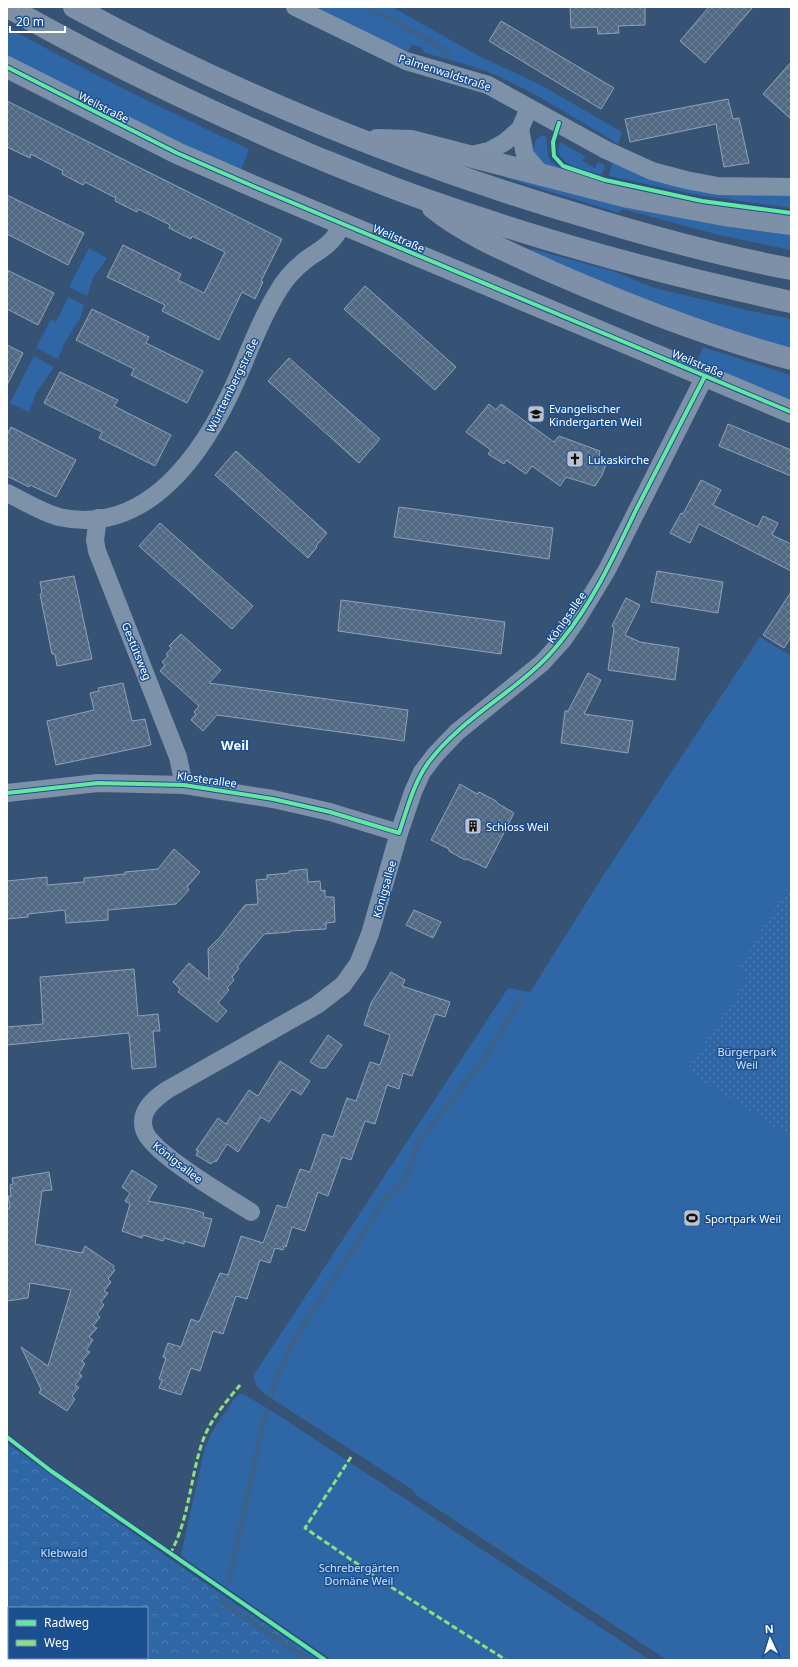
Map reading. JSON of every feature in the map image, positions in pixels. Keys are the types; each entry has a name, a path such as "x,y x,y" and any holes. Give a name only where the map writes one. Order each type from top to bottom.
{"highway":[{"path":"8,7 92,53 157,86 270,138 421,198 544,239 612,259 681,278 791,302"},
{"path":"74,7 179,60 254,95 364,140 472,181 551,207 636,232 708,251 791,269"},
{"path":"364,140 411,141 628,197 676,207 791,224"},
{"path":"421,198 461,229 580,284 720,338 791,358"}],"street":[{"name":"Palmenwaldstraße","path":"295,7 406,61 422,67 480,82 635,165 669,176 718,186 759,188 791,187"},
{"name":"Weilstraße","path":"7,67 177,153 791,412"},
{"path":"467,156 489,151 505,142 520,129 529,108"},
{"path":"520,129 525,155 541,174"},
{"name":"Württembergstraße","path":"7,493 41,510 60,517 82,519 98,518 126,512 145,503 173,480 192,457 222,410 266,313 279,289 298,266 332,240 343,224"},
{"name":"Königsallee","path":"251,1212 186,1171 152,1142 144,1129 143,1122 146,1109 151,1102 167,1090 317,1005 344,985 358,964 370,934 399,833 418,782 427,764 457,732 542,663 562,641 584,610 607,570 705,376"},
{"name":"Gestütsweg","path":"98,518 95,540 97,551 178,757 184,785"},
{"name":"Klosterallee","path":"7,793 98,783 184,785 273,798 330,812 399,833"}],"green space":[{"path":"315,7 392,7 477,55 541,85 622,132 618,144 545,100 500,77 472,66 425,53 421,47 412,45 407,52"},
{"path":"7,27 127,90 249,149 241,170 123,115 7,55"},
{"path":"542,135 546,137 548,155 551,162 568,174 540,162 534,155 534,146 536,141"},
{"path":"560,143 585,156 582,161 595,168 598,162 605,165 602,175 580,169 565,162 558,151"},
{"path":"612,163 625,168 728,195 791,196 791,208 698,195 609,176"},
{"path":"505,175 791,231 791,250 719,235 622,209 619,213 506,178"},
{"path":"89,248 107,258 93,278 87,296 69,287"},
{"path":"532,249 616,272 651,287 791,319 791,348 748,336 617,290 531,251"},
{"path":"68,297 84,305 81,317 65,342 58,359 36,348 51,319 56,322"},
{"path":"703,347 791,375 791,401 697,362"},
{"path":"34,356 54,367 36,393 29,412 10,403"},
{"path":"760,637 791,656 791,1660 667,1660 416,1495 413,1490 266,1395 257,1387 253,1376 508,988 530,992 603,876"},
{"name":"Bürgerpark Weil","path":"791,882 791,1137 687,1071 747,979 738,969"},
{"name":"Schrebergärten Domäne Weil","path":"239,1394 245,1395 275,1413 650,1660 332,1660 185,1559 181,1554 205,1447 213,1430"},
{"name":"Klebwald","path":"7,1443 187,1571 319,1660 7,1660"}],"building":[{"path":"570,7 645,7 645,25 618,26 619,33 598,34 597,27 571,28"},
{"path":"709,7 753,7 705,63 680,41"},
{"path":"501,21 614,88 601,109 489,41"},
{"path":"791,62 791,119 763,94"},
{"path":"728,99 733,119 739,118 749,163 724,167 716,124 630,142 625,119"},
{"path":"7,101 282,239 261,281 263,282 255,299 242,292 219,340 162,311 165,305 107,277 123,245 181,274 178,280 204,293 225,252 192,236 191,239 169,228 170,225 138,209 137,212 115,201 116,198 85,182 83,185 62,174 63,171 31,154 30,158 7,147"},
{"path":"7,195 84,233 68,265 7,234"},
{"path":"7,270 54,293 38,325 7,309"},
{"path":"365,286 456,367 435,390 344,309"},
{"path":"92,309 149,337 146,343 203,371 187,403 131,375 134,369 76,340"},
{"path":"7,345 23,353 7,385"},
{"path":"289,358 380,439 359,463 268,381"},
{"path":"60,372 118,400 114,406 171,435 155,466 99,438 102,432 44,403"},
{"name":"Evangelischer Kindergarten Weil","path":"489,404 496,410 501,404 554,442 559,436 600,451 599,455 607,462 602,475 595,486 566,477 560,486 532,466 526,474 506,460 504,464 488,454 491,450 466,432"},
{"path":"728,424 791,450 791,476 719,446"},
{"path":"11,427 76,460 56,497 30,485 29,487 7,476 7,435"},
{"path":"236,451 327,533 308,558 215,475"},
{"path":"701,480 721,490 713,505 758,527 763,516 778,523 772,535 791,544 791,571 699,524 690,543 670,533 681,513 683,514"},
{"path":"399,507 553,528 549,559 394,537"},
{"path":"160,523 253,606 232,629 139,546"},
{"path":"657,571 723,582 718,613 651,602"},
{"path":"74,576 92,659 57,666 55,654 52,654 40,594 42,593 40,582"},
{"path":"791,592 791,637 784,648 763,635"},
{"path":"626,598 640,605 625,635 640,642 679,648 675,680 608,670 614,628 612,626"},
{"path":"341,600 505,622 501,654 338,631"},
{"path":"181,634 221,670 209,683 408,710 404,741 217,715 203,731 191,720 196,714 194,712 199,706 160,671 165,665 162,662 168,656 166,654 172,648 169,646"},
{"path":"588,673 601,680 584,714 633,721 628,753 561,743 565,711 568,711"},
{"path":"123,683 132,721 145,719 151,745 56,765 47,721 94,710 90,693 99,691 98,688"},
{"name":"Schloss Weil","path":"460,784 477,794 479,792 496,801 514,813 486,868 467,859 465,860 449,851 449,849 431,840"},
{"path":"174,849 200,872 187,887 189,890 176,904 108,910 108,920 66,923 65,910 28,914 28,917 7,919 7,881 47,877 47,885 84,882 84,878 158,869"},
{"path":"307,869 308,882 320,881 321,891 325,890 325,897 334,897 335,922 326,923 326,929 264,934 237,967 239,968 232,977 234,980 227,988 229,990 218,1003 227,1011 217,1022 178,992 180,989 173,982 189,963 209,980 208,949 220,937 245,905 258,904 256,880 267,879 267,875 289,873 289,871"},
{"path":"414,910 441,922 433,938 406,925"},
{"path":"134,969 138,1016 158,1014 160,1031 153,1031 156,1067 132,1069 129,1033 7,1045 7,1027 43,1024 40,977"},
{"path":"391,972 405,980 402,986 450,1002 445,1017 435,1014 412,1076 403,1073 399,1089 387,1085 375,1124 365,1121 351,1160 342,1157 328,1196 318,1192 305,1231 292,1227 286,1247 284,1246 283,1250 275,1248 270,1263 260,1260 247,1299 236,1296 223,1334 213,1331 200,1371 191,1368 181,1395 159,1388 162,1380 159,1379 166,1358 163,1357 168,1343 181,1347 191,1319 199,1322 220,1273 228,1275 241,1236 263,1243 277,1205 286,1208 300,1169 310,1172 323,1134 333,1137 347,1098 356,1101 370,1062 380,1065 390,1035 364,1025 371,1003"},
{"path":"328,1035 342,1045 326,1068 320,1068 310,1062"},
{"path":"280,1061 310,1081 301,1095 292,1089 269,1122 261,1117 238,1152 227,1144 216,1162 214,1161 211,1164 196,1155 198,1151 196,1150 218,1118 226,1124 249,1090 258,1096"},
{"path":"132,1170 157,1186 148,1201 191,1209 204,1213 203,1217 212,1219 204,1247 184,1241 184,1244 164,1238 163,1241 143,1235 142,1238 122,1231 130,1204 125,1201 130,1193 122,1187"},
{"path":"49,1172 52,1190 42,1191 35,1244 82,1253 85,1246 114,1266 113,1268 115,1270 108,1279 111,1282 104,1291 108,1293 101,1302 104,1305 97,1314 100,1317 93,1326 97,1328 89,1337 93,1340 86,1350 90,1352 82,1361 85,1364 79,1373 82,1376 75,1385 79,1387 72,1396 75,1399 67,1411 39,1393 41,1389 21,1347 48,1366 71,1290 30,1283 28,1298 7,1301 7,1208 10,1208 8,1196 11,1196 10,1185 13,1184 12,1178"}],"waterway":[{"path":"365,7 395,21 426,39"},
{"path":"430,41 446,50 448,56"},
{"path":"270,1395 291,1345 385,1199 405,1181 419,1141 483,1061 521,999"},
{"path":"229,1581 266,1411"},
{"path":"223,1601 224,1604 309,1660"}],"marked path":[{"path":"170,1554 181,1527 198,1457 205,1435 218,1412 240,1385"},
{"path":"351,1457 305,1528 391,1587 506,1660"}],"cycle path":[{"path":"7,67 177,153 791,412"},
{"path":"559,123 553,142 554,156 563,166 605,180 702,201 791,213"},
{"path":"7,793 98,783 184,785 273,799 330,812 399,833 414,788 428,763 459,730 512,688 546,658 573,626 593,595 611,561 705,376"},
{"path":"7,1437 51,1471 325,1660"}],"place":[{"name":"Evangelischer Kindergarten Weil","path":"536,414"},
{"name":"Lukaskirche","path":"575,459"},
{"name":"Schloss Weil","path":"473,826"},
{"name":"Sportpark Weil","path":"692,1218"}],"district":[{"name":"Weil","path":"235,745"}]}
